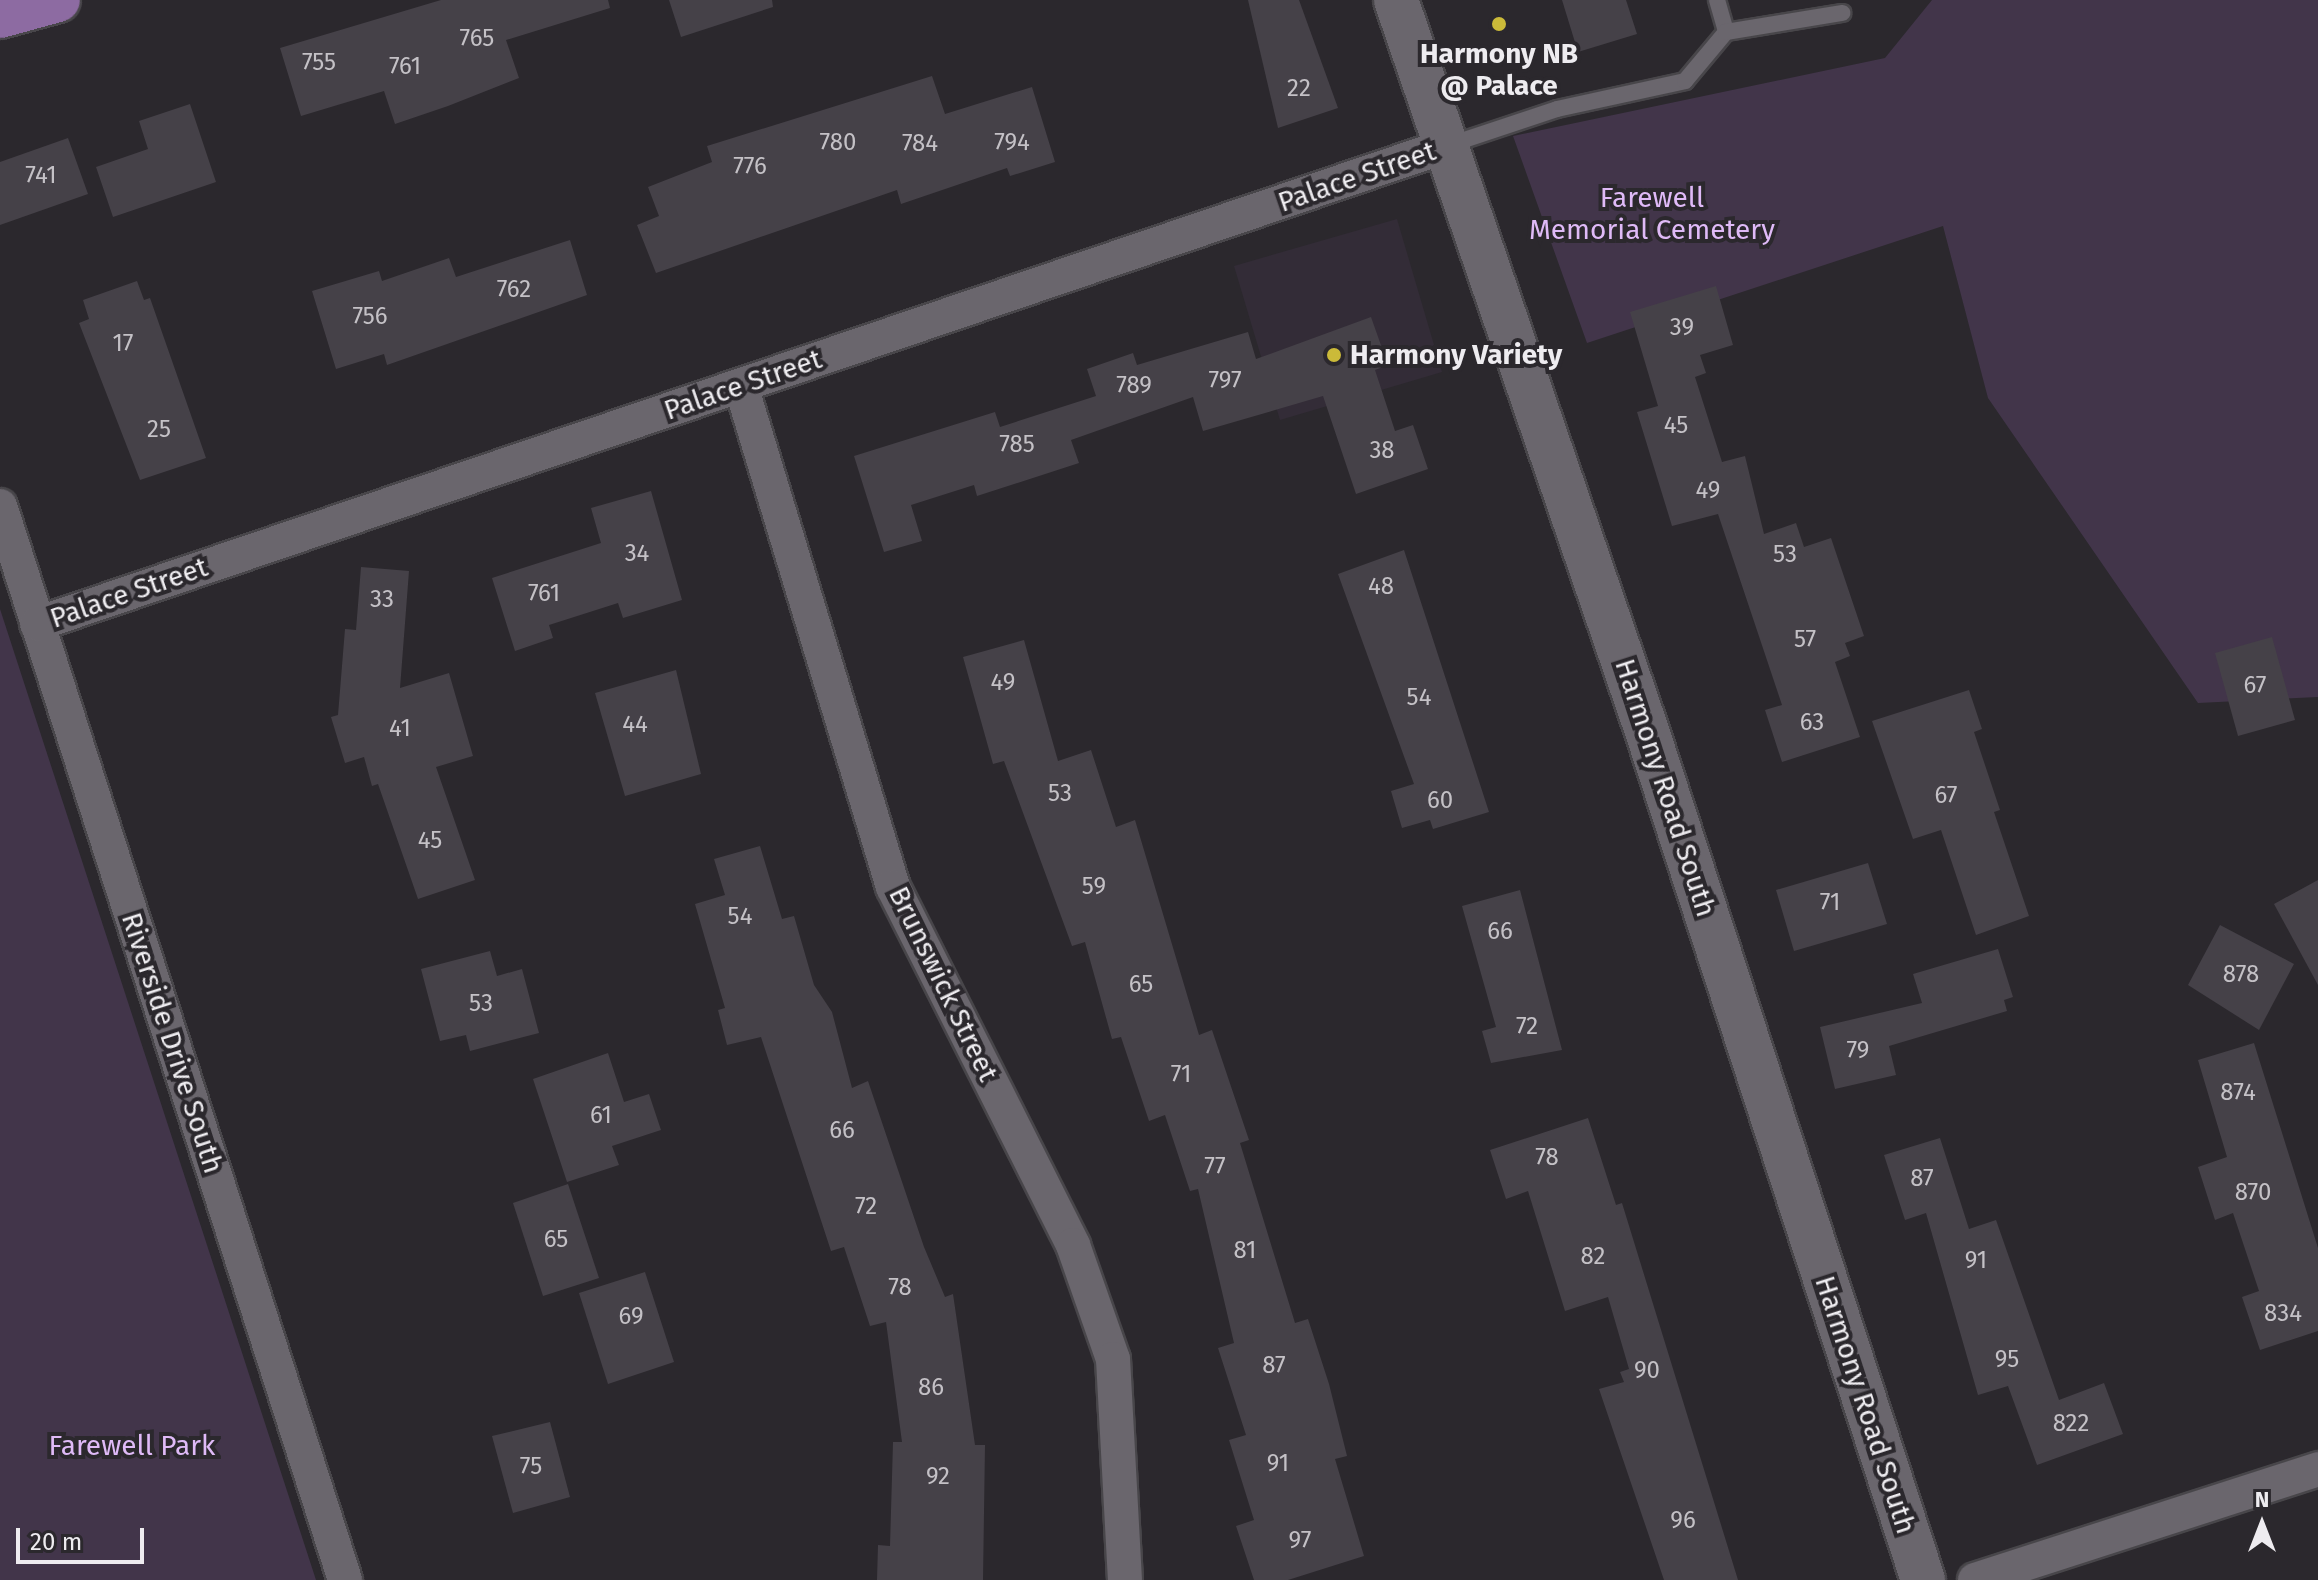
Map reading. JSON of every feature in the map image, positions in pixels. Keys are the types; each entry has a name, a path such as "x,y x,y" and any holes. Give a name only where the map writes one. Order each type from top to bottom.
{"main road":[{"path":"0,16 58,0"},
{"name":"Harmony Road South","path":"1396,0 1449,145 1923,1580"}],"street":[{"name":"Palace Street","path":"37,624 1449,145"},
{"name":"Brunswick Street","path":"741,386 893,887 1073,1245 1113,1359 1125,1580"},
{"name":"Riverside Drive South","path":"0,506 345,1580"},
{"path":"1975,1580 2318,1469"}],"lane":[{"path":"1717,0 1726,32"},
{"path":"1449,145 1557,109 1685,81 1726,32 1842,13"}],"shaded area":[{"path":"1397,219 1442,372 1280,420 1234,266"}],"green space":[{"name":"Farewell Memorial Cemetery","path":"1932,0 2318,0 2318,697 2198,703 1988,398 1943,226 1587,343 1513,136 1885,58"},
{"name":"Farewell Park","path":"0,609 316,1580 0,1580"}],"building":[{"path":"441,0 608,0 610,8 506,40 519,78 448,106 395,124 384,91 301,116 280,48"},
{"path":"669,0 772,0 773,7 681,37"},
{"path":"1248,0 1299,0 1338,108 1278,128"},
{"path":"1562,0 1626,0 1637,34 1578,52"},
{"path":"932,76 945,114 1032,87 1055,162 1010,176 1007,168 901,204 897,190 656,273 637,225 659,216 648,187 712,162 707,146"},
{"path":"190,104 216,182 113,217 96,167 148,149 139,121"},
{"path":"68,138 88,194 0,225 0,162"},
{"path":"570,240 587,295 387,365 384,354 336,369 312,291 379,271 382,281 449,258 456,277"},
{"path":"137,281 144,300 150,298 206,458 140,480 79,323 89,319 83,300"},
{"path":"1716,286 1733,345 1700,355 1706,373 1695,377 1722,462 1745,456 1764,534 1796,523 1804,547 1831,538 1864,636 1845,643 1850,656 1835,662 1860,737 1782,762 1765,710 1782,705 1718,514 1672,526 1637,412 1658,406 1630,312"},
{"path":"1371,317 1388,365 1375,370 1395,431 1413,425 1428,469 1356,494 1323,396 1203,431 1193,397 1071,440 1079,463 977,496 974,485 911,505 922,541 884,552 854,456 995,412 1000,427 1096,396 1087,369 1133,353 1137,365 1248,332 1256,359"},
{"path":"651,491 682,600 623,618 618,603 549,625 553,638 515,651 492,578 601,543 591,508"},
{"path":"1404,550 1489,812 1433,829 1430,820 1402,828 1391,791 1414,784 1338,574"},
{"path":"361,567 409,571 400,688 449,673 473,756 436,767 475,880 418,899 378,784 372,786 364,757 345,763 331,717 338,715 345,629 356,630"},
{"path":"2272,637 2295,720 2238,736 2215,653"},
{"path":"1024,640 1058,761 1091,750 1116,827 1135,820 1199,1035 1212,1030 1249,1140 1240,1143 1295,1323 1308,1319 1329,1384 1347,1456 1335,1459 1364,1556 1288,1580 1254,1580 1236,1526 1254,1520 1229,1440 1246,1435 1218,1348 1234,1343 1198,1189 1190,1191 1165,1115 1149,1121 1121,1037 1112,1039 1085,942 1072,946 1004,761 993,764 963,657"},
{"path":"676,670 701,774 625,796 595,693"},
{"path":"1969,690 1982,729 1974,732 2000,810 1994,812 2029,916 1976,935 1941,830 1913,839 1872,721"},
{"path":"760,846 782,919 794,916 814,985 832,1012 852,1088 868,1081 924,1247 945,1297 953,1294 975,1445 985,1445 983,1580 877,1580 878,1545 890,1546 893,1442 902,1442 886,1322 870,1326 844,1247 831,1251 761,1037 727,1045 718,1010 725,1008 695,904 725,895 714,859"},
{"path":"1868,863 1887,924 1794,951 1776,890"},
{"path":"2318,880 2318,985 2274,904"},
{"path":"1520,890 1562,1050 1491,1063 1482,1031 1496,1027 1462,906"},
{"path":"2220,925 2294,964 2259,1030 2188,985"},
{"path":"1998,949 2013,997 2004,1000 2007,1011 1889,1046 1896,1075 1835,1089 1820,1027 1922,1003 1913,974"},
{"path":"490,951 497,976 522,969 539,1033 470,1051 466,1035 440,1041 421,969"},
{"path":"2254,1043 2318,1248 2318,1331 2260,1350 2242,1297 2259,1291 2233,1213 2215,1220 2198,1167 2227,1157 2198,1060"},
{"path":"608,1053 624,1102 649,1094 661,1130 612,1146 619,1165 567,1182 533,1079"},
{"path":"1588,1118 1616,1205 1622,1203 1738,1580 1664,1580 1599,1389 1624,1382 1620,1372 1629,1369 1608,1297 1565,1311 1528,1191 1506,1199 1490,1150"},
{"path":"1940,1138 1969,1229 1996,1220 2059,1400 2104,1383 2123,1434 2037,1465 2008,1386 1978,1395 1926,1213 1905,1220 1884,1155"},
{"path":"568,1184 599,1278 543,1296 513,1203"},
{"path":"645,1272 674,1362 608,1384 579,1293"},
{"path":"550,1422 570,1497 513,1513 492,1436"}],"place":[{"name":"Harmony NB @ Palace","path":"1499,24"},
{"name":"Harmony Variety","path":"1334,355"}]}
